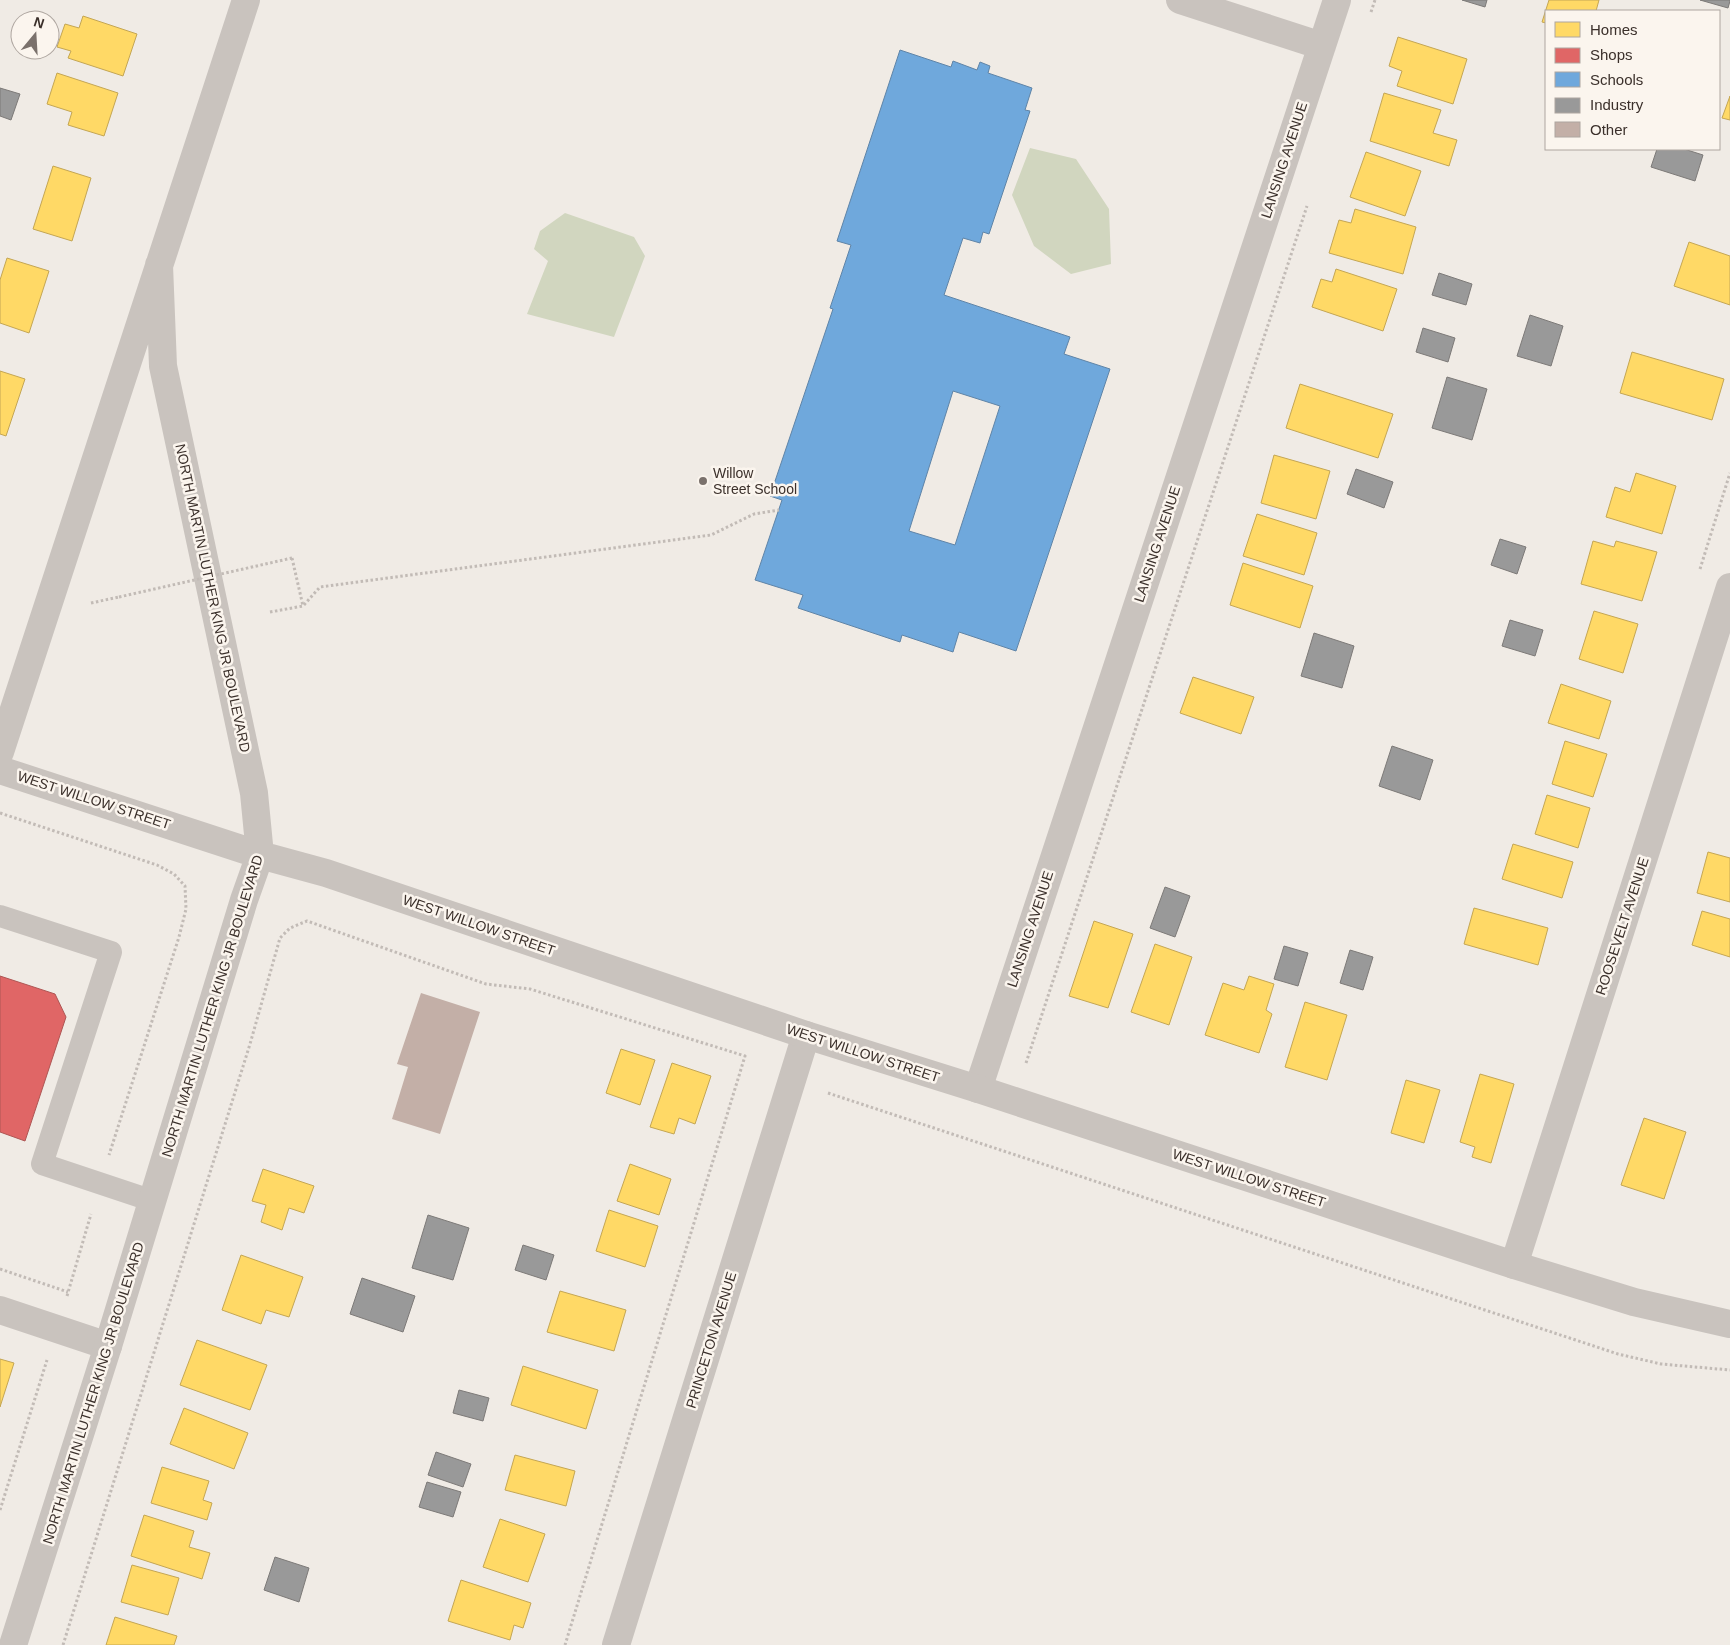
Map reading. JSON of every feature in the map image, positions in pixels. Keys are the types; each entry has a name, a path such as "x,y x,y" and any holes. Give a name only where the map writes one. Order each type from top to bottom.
{"street":[{"name":"NORTH MARTIN LUTHER KING JR BOULEVARD","path":"0,752 246,0"},
{"path":"1180,0 1322,46"},
{"name":"LANSING AVENUE","path":"978,1089 1337,0"},
{"name":"NORTH MARTIN LUTHER KING JR BOULEVARD","path":"13,1645 153,1201 244,900 260,855 254,793 163,366 159,264"},
{"name":"ROOSEVELT AVENUE","path":"1514,1265 1730,587"},
{"name":"WEST WILLOW STREET","path":"0,770 260,855 326,873 806,1035 978,1089 1514,1265 1634,1302 1730,1324"},
{"name":"PRINCETON AVENUE","path":"616,1645 806,1035"},
{"path":"0,1310 108,1346"}],"lane":[{"path":"0,916 111,952 42,1164 153,1201"}],"path":[{"path":"1369,19 1375,0"},
{"path":"1026,1063 1310,199"},
{"path":"270,612 304,606 320,587 711,535 754,514 779,510"},
{"path":"91,603 292,558 304,606"},
{"path":"0,812 157,865 174,874 185,886 186,908 179,936 100,1184 0,1510"},
{"path":"63,1645 250,1044 280,938 290,928 307,921 486,984 530,989 745,1056 565,1645"},
{"path":"828,1093 1618,1354 1661,1364 1730,1370"},
{"path":"0,1269 68,1292"}],"green space":[{"path":"1030,148 1076,159 1109,209 1111,264 1071,274 1034,246 1012,195"},
{"path":"565,213 634,237 645,256 614,337 527,314 548,261 534,249 540,231"}],"building: Homes":[{"path":"1549,0 1599,0 1596,10 1546,10"},
{"path":"83,16 137,34 123,76 68,58 71,51 60,48 60,38 65,24 79,28"},
{"path":"1398,37 1467,59 1453,104 1397,86 1402,71 1389,66"},
{"path":"57,73 118,93 104,136 68,125 72,112 47,104"},
{"path":"1384,93 1441,110 1433,133 1457,140 1449,166 1370,141"},
{"path":"1730,96 1730,120 1722,118"},
{"path":"1366,152 1421,171 1405,216 1350,197"},
{"path":"53,166 91,178 72,241 33,229"},
{"path":"1355,209 1416,227 1403,274 1329,253 1339,220 1351,223"},
{"path":"1689,242 1730,256 1730,305 1674,286"},
{"path":"7,258 49,271 29,333 0,323 0,280"},
{"path":"1336,269 1397,289 1383,331 1312,307 1321,279 1332,282"},
{"path":"1632,352 1724,379 1712,420 1620,393"},
{"path":"0,371 25,379 6,436 0,434"},
{"path":"1300,384 1393,414 1378,458 1286,428"},
{"path":"1274,455 1330,471 1316,519 1261,503"},
{"path":"1636,473 1676,486 1662,534 1606,517 1615,487 1630,492"},
{"path":"1257,514 1317,533 1304,575 1243,556"},
{"path":"1593,541 1614,547 1616,541 1657,552 1642,601 1581,584"},
{"path":"1243,563 1313,586 1300,628 1230,605"},
{"path":"1594,611 1638,624 1623,673 1579,659"},
{"path":"1193,677 1254,697 1241,734 1180,713"},
{"path":"1561,684 1611,701 1599,739 1548,723"},
{"path":"1565,741 1607,754 1593,797 1552,784"},
{"path":"1547,795 1590,808 1578,848 1535,834"},
{"path":"1513,844 1573,862 1562,898 1502,879"},
{"path":"1708,852 1730,858 1730,902 1697,893"},
{"path":"1474,908 1548,928 1538,965 1464,944"},
{"path":"1702,911 1730,919 1730,957 1692,945"},
{"path":"1094,921 1133,934 1108,1008 1069,996"},
{"path":"1155,944 1192,957 1169,1025 1131,1012"},
{"path":"1249,976 1274,984 1266,1010 1272,1014 1259,1053 1205,1035 1223,983 1244,990"},
{"path":"1305,1002 1347,1015 1327,1080 1285,1067"},
{"path":"621,1049 655,1060 640,1105 606,1093"},
{"path":"672,1063 711,1076 695,1124 679,1118 674,1134 650,1127"},
{"path":"1480,1074 1514,1084 1491,1163 1472,1157 1475,1147 1460,1142"},
{"path":"1406,1080 1440,1090 1424,1143 1391,1133"},
{"path":"1644,1118 1686,1132 1664,1199 1621,1185"},
{"path":"630,1164 671,1179 659,1215 617,1201"},
{"path":"263,1169 314,1186 304,1213 289,1208 282,1230 261,1222 266,1205 252,1201"},
{"path":"609,1210 658,1226 645,1267 596,1251"},
{"path":"241,1255 303,1277 289,1317 266,1310 261,1324 222,1310"},
{"path":"560,1291 626,1310 614,1351 547,1332"},
{"path":"197,1340 267,1365 250,1410 180,1385"},
{"path":"0,1359 14,1363 0,1407"},
{"path":"523,1366 598,1390 586,1429 511,1405"},
{"path":"184,1408 248,1433 234,1469 170,1444"},
{"path":"515,1455 575,1471 566,1506 505,1490"},
{"path":"162,1467 209,1481 203,1500 212,1503 207,1520 151,1503"},
{"path":"144,1515 194,1531 189,1547 210,1553 202,1579 131,1556"},
{"path":"500,1519 545,1534 528,1582 483,1567"},
{"path":"132,1565 179,1578 168,1615 121,1602"},
{"path":"461,1580 531,1603 523,1628 514,1625 510,1640 448,1621"},
{"path":"115,1617 177,1636 174,1645 106,1645"}],"building: Shops":[{"path":"0,976 55,994 66,1017 25,1141 0,1132"}],"building: Schools":[{"path":"900,50 951,67 953,61 977,70 980,62 990,66 988,73 1032,88 1025,110 1030,111 989,234 983,232 980,243 963,238 944,295 1070,337 1064,354 1110,369 1016,651 959,632 953,652 902,635 900,642 798,608 803,595 755,580 782,500 770,496 833,309 830,308 851,245 837,241","holes":["953,391 1000,406 955,545 909,531"]}],"building: Industry":[{"path":"1462,0 1487,0 1485,7"},
{"path":"1700,0 1730,0 1730,1 1728,8"},
{"path":"0,88 20,94 11,120 0,116"},
{"path":"1657,150 1687,150 1703,155 1695,181 1651,167"},
{"path":"1439,273 1472,284 1466,305 1432,295"},
{"path":"1530,315 1563,326 1551,366 1517,356"},
{"path":"1423,328 1455,338 1448,362 1416,352"},
{"path":"1447,377 1487,389 1472,440 1432,428"},
{"path":"1356,469 1393,482 1384,508 1347,494"},
{"path":"1500,539 1526,547 1517,574 1491,565"},
{"path":"1510,620 1543,630 1535,656 1502,646"},
{"path":"1314,633 1354,646 1342,688 1301,676"},
{"path":"1392,746 1433,760 1420,800 1379,786"},
{"path":"1165,887 1190,896 1175,937 1150,928"},
{"path":"1284,946 1308,953 1298,986 1274,979"},
{"path":"1350,950 1373,957 1363,990 1340,983"},
{"path":"428,1215 469,1228 453,1280 412,1268"},
{"path":"523,1245 554,1255 546,1280 515,1270"},
{"path":"362,1278 415,1296 403,1332 350,1314"},
{"path":"459,1390 489,1398 483,1421 453,1413"},
{"path":"436,1452 471,1464 463,1487 428,1475"},
{"path":"427,1482 461,1492 453,1517 419,1507"},
{"path":"275,1557 309,1568 299,1602 264,1590"}],"building: Other":[{"path":"421,993 480,1012 440,1134 392,1119 408,1067 397,1064"}],"place":[{"name":"Willow Street School","path":"703,481"}]}
